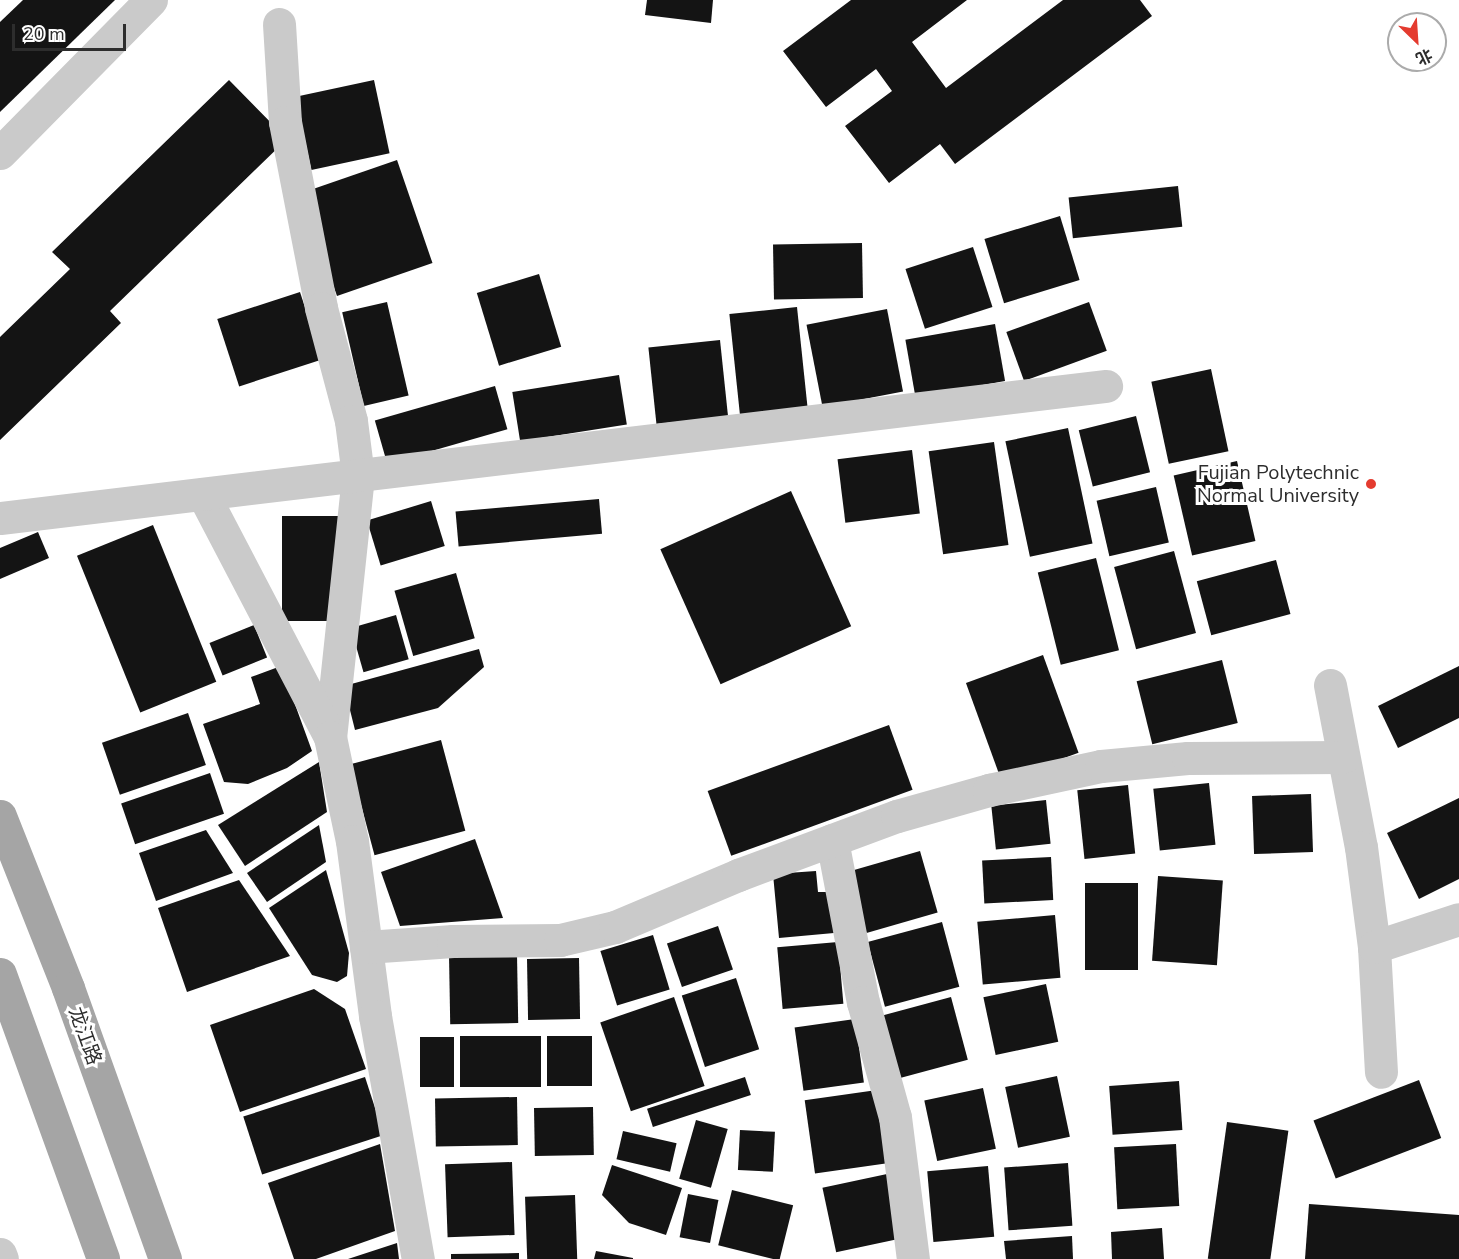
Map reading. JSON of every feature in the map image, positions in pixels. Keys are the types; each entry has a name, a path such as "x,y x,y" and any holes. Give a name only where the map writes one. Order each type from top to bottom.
{"main road":[{"name":"龙江路","path":"0,816 68,988 165,1259"},
{"path":"0,974 103,1259"}],"street":[{"path":"0,153 151,0"},
{"path":"279,24 285,123 321,308 351,421 358,476 330,737"},
{"path":"0,518 1106,386"},
{"path":"203,494 330,737 352,841 366,947 418,1259"},
{"path":"1330,686 1361,847 1374,947 1381,1072"},
{"path":"366,947 453,941 560,940 615,927 897,816 989,790 1101,766 1188,758 1343,757"},
{"path":"832,840 863,1002 895,1118 913,1259"},
{"path":"1374,947 1459,919"},
{"path":"0,1254 2,1259"}],"building":[{"path":"23,0 115,0 0,112 0,22"},
{"path":"647,0 713,0 711,23 645,15"},
{"path":"851,0 967,0 912,42 946,88 1063,0 1140,0 1152,16 955,164 940,144 889,183 845,126 892,91 876,69 826,107 783,51"},
{"path":"229,80 287,139 110,311 121,323 0,440 0,337 70,269 52,252"},
{"path":"374,80 390,153 311,170 296,97"},
{"path":"397,160 432,263 337,296 302,193"},
{"path":"1178,186 1182,227 1073,238 1069,197"},
{"path":"1060,216 1080,280 1004,303 984,239"},
{"path":"862,243 863,298 774,300 773,245"},
{"path":"973,247 992,307 925,329 905,269"},
{"path":"539,274 561,347 499,366 477,293"},
{"path":"300,292 322,360 239,386 217,319"},
{"path":"387,302 409,396 364,406 342,312"},
{"path":"1089,302 1107,351 1024,381 1006,332"},
{"path":"797,307 808,407 740,415 729,314"},
{"path":"887,309 903,391 823,407 807,325"},
{"path":"995,324 1005,381 915,397 905,340"},
{"path":"720,340 728,417 656,424 648,348"},
{"path":"1211,369 1228,451 1169,464 1151,382"},
{"path":"619,375 627,424 520,441 512,392"},
{"path":"495,386 507,429 387,464 375,420"},
{"path":"1136,416 1150,472 1093,487 1079,430"},
{"path":"1068,428 1093,543 1030,557 1005,441"},
{"path":"994,442 1008,545 943,554 929,451"},
{"path":"912,450 920,514 845,523 838,459"},
{"path":"1237,461 1255,541 1192,556 1174,476"},
{"path":"1156,487 1169,543 1109,556 1097,501"},
{"path":"791,491 851,626 721,684 660,549"},
{"path":"599,499 602,534 459,546 456,512"},
{"path":"431,501 445,546 381,566 367,521"},
{"path":"282,516 339,516 339,621 282,621"},
{"path":"153,525 216,682 140,712 77,556"},
{"path":"38,532 49,558 0,579 0,548"},
{"path":"1174,551 1196,633 1136,649 1114,567"},
{"path":"1096,558 1119,650 1061,665 1038,573"},
{"path":"1276,560 1290,614 1211,635 1197,581"},
{"path":"456,573 475,638 413,656 394,591"},
{"path":"396,615 409,659 364,672 351,628"},
{"path":"254,625 267,657 223,675 209,643"},
{"path":"479,649 484,667 438,708 355,730 344,686"},
{"path":"1043,655 1079,753 1002,781 966,683"},
{"path":"1222,660 1238,723 1152,744 1137,681"},
{"path":"281,666 312,751 287,768 248,784 224,782 203,724 260,704 251,677"},
{"path":"1459,666 1459,718 1398,748 1378,706"},
{"path":"188,713 206,765 120,795 102,743"},
{"path":"889,725 913,790 731,856 708,791"},
{"path":"441,740 465,831 375,855 350,764"},
{"path":"319,762 327,812 245,866 218,825"},
{"path":"210,773 224,814 135,844 121,804"},
{"path":"1209,783 1215,845 1160,851 1153,789"},
{"path":"1128,785 1135,854 1084,859 1077,790"},
{"path":"1311,794 1313,852 1254,854 1252,796"},
{"path":"1459,798 1459,879 1419,899 1387,833"},
{"path":"1046,800 1051,844 996,850 991,806"},
{"path":"319,825 326,862 267,902 247,873"},
{"path":"206,830 233,873 156,901 139,853"},
{"path":"475,839 503,918 400,926 381,872"},
{"path":"920,851 938,913 867,933 849,871"},
{"path":"1051,857 1053,900 984,904 982,861"},
{"path":"326,870 349,953 347,976 337,982 312,975 269,908"},
{"path":"816,871 818,892 830,892 834,933 779,938 773,874"},
{"path":"1158,876 1223,881 1217,965 1152,961"},
{"path":"239,880 290,956 187,992 158,908"},
{"path":"1085,883 1138,883 1138,970 1085,970"},
{"path":"1055,915 1060,978 983,985 977,922"},
{"path":"942,922 959,987 885,1007 868,942"},
{"path":"718,926 733,969 682,987 667,944"},
{"path":"653,935 670,990 617,1006 600,951"},
{"path":"838,942 843,1004 783,1009 777,947"},
{"path":"517,954 518,1023 450,1024 449,955"},
{"path":"579,958 580,1019 528,1020 527,959"},
{"path":"736,978 759,1049 705,1067 682,996"},
{"path":"1046,984 1058,1042 996,1055 983,997"},
{"path":"314,989 345,1009 366,1069 240,1112 210,1025"},
{"path":"674,997 705,1086 631,1111 600,1022"},
{"path":"951,997 968,1060 898,1078 881,1016"},
{"path":"855,1019 864,1082 804,1091 795,1027"},
{"path":"460,1036 541,1036 541,1087 460,1087"},
{"path":"547,1036 592,1036 592,1086 547,1086"},
{"path":"420,1037 454,1037 454,1087 420,1087"},
{"path":"1057,1076 1070,1137 1018,1148 1005,1087"},
{"path":"365,1077 384,1135 262,1175 243,1117"},
{"path":"745,1077 751,1095 653,1127 647,1109"},
{"path":"1419,1080 1441,1138 1336,1178 1314,1120"},
{"path":"1179,1081 1182,1130 1113,1135 1109,1086"},
{"path":"983,1088 996,1149 937,1161 924,1100"},
{"path":"877,1090 887,1163 815,1173 805,1100"},
{"path":"517,1097 518,1145 436,1146 435,1098"},
{"path":"593,1107 594,1155 535,1156 534,1108"},
{"path":"696,1120 728,1129 711,1188 679,1179"},
{"path":"1227,1122 1288,1131 1270,1259 1208,1259"},
{"path":"740,1130 775,1132 773,1172 738,1170"},
{"path":"623,1131 677,1143 670,1172 616,1159"},
{"path":"380,1144 395,1231 316,1259 294,1259 268,1183"},
{"path":"1176,1144 1179,1206 1117,1209 1114,1147"},
{"path":"512,1162 515,1235 448,1237 445,1164"},
{"path":"1068,1163 1072,1226 1009,1230 1004,1167"},
{"path":"612,1165 682,1188 666,1235 629,1223 602,1195"},
{"path":"988,1166 994,1237 933,1242 927,1171"},
{"path":"887,1174 901,1239 836,1252 822,1188"},
{"path":"732,1190 793,1205 780,1259 718,1245"},
{"path":"688,1194 718,1200 710,1243 680,1237"},
{"path":"575,1195 577,1259 527,1259 525,1197"},
{"path":"1309,1204 1459,1215 1459,1259 1305,1259"},
{"path":"1162,1228 1164,1259 1112,1259 1111,1232"},
{"path":"1072,1236 1073,1259 1006,1259 1004,1241"},
{"path":"397,1243 399,1259 348,1259"},
{"path":"596,1251 633,1258 633,1259 594,1259"},
{"path":"519,1253 519,1259 451,1259 451,1254"}],"place":[{"name":"Fujian Polytechnic Normal University","path":"1371,484"}]}
